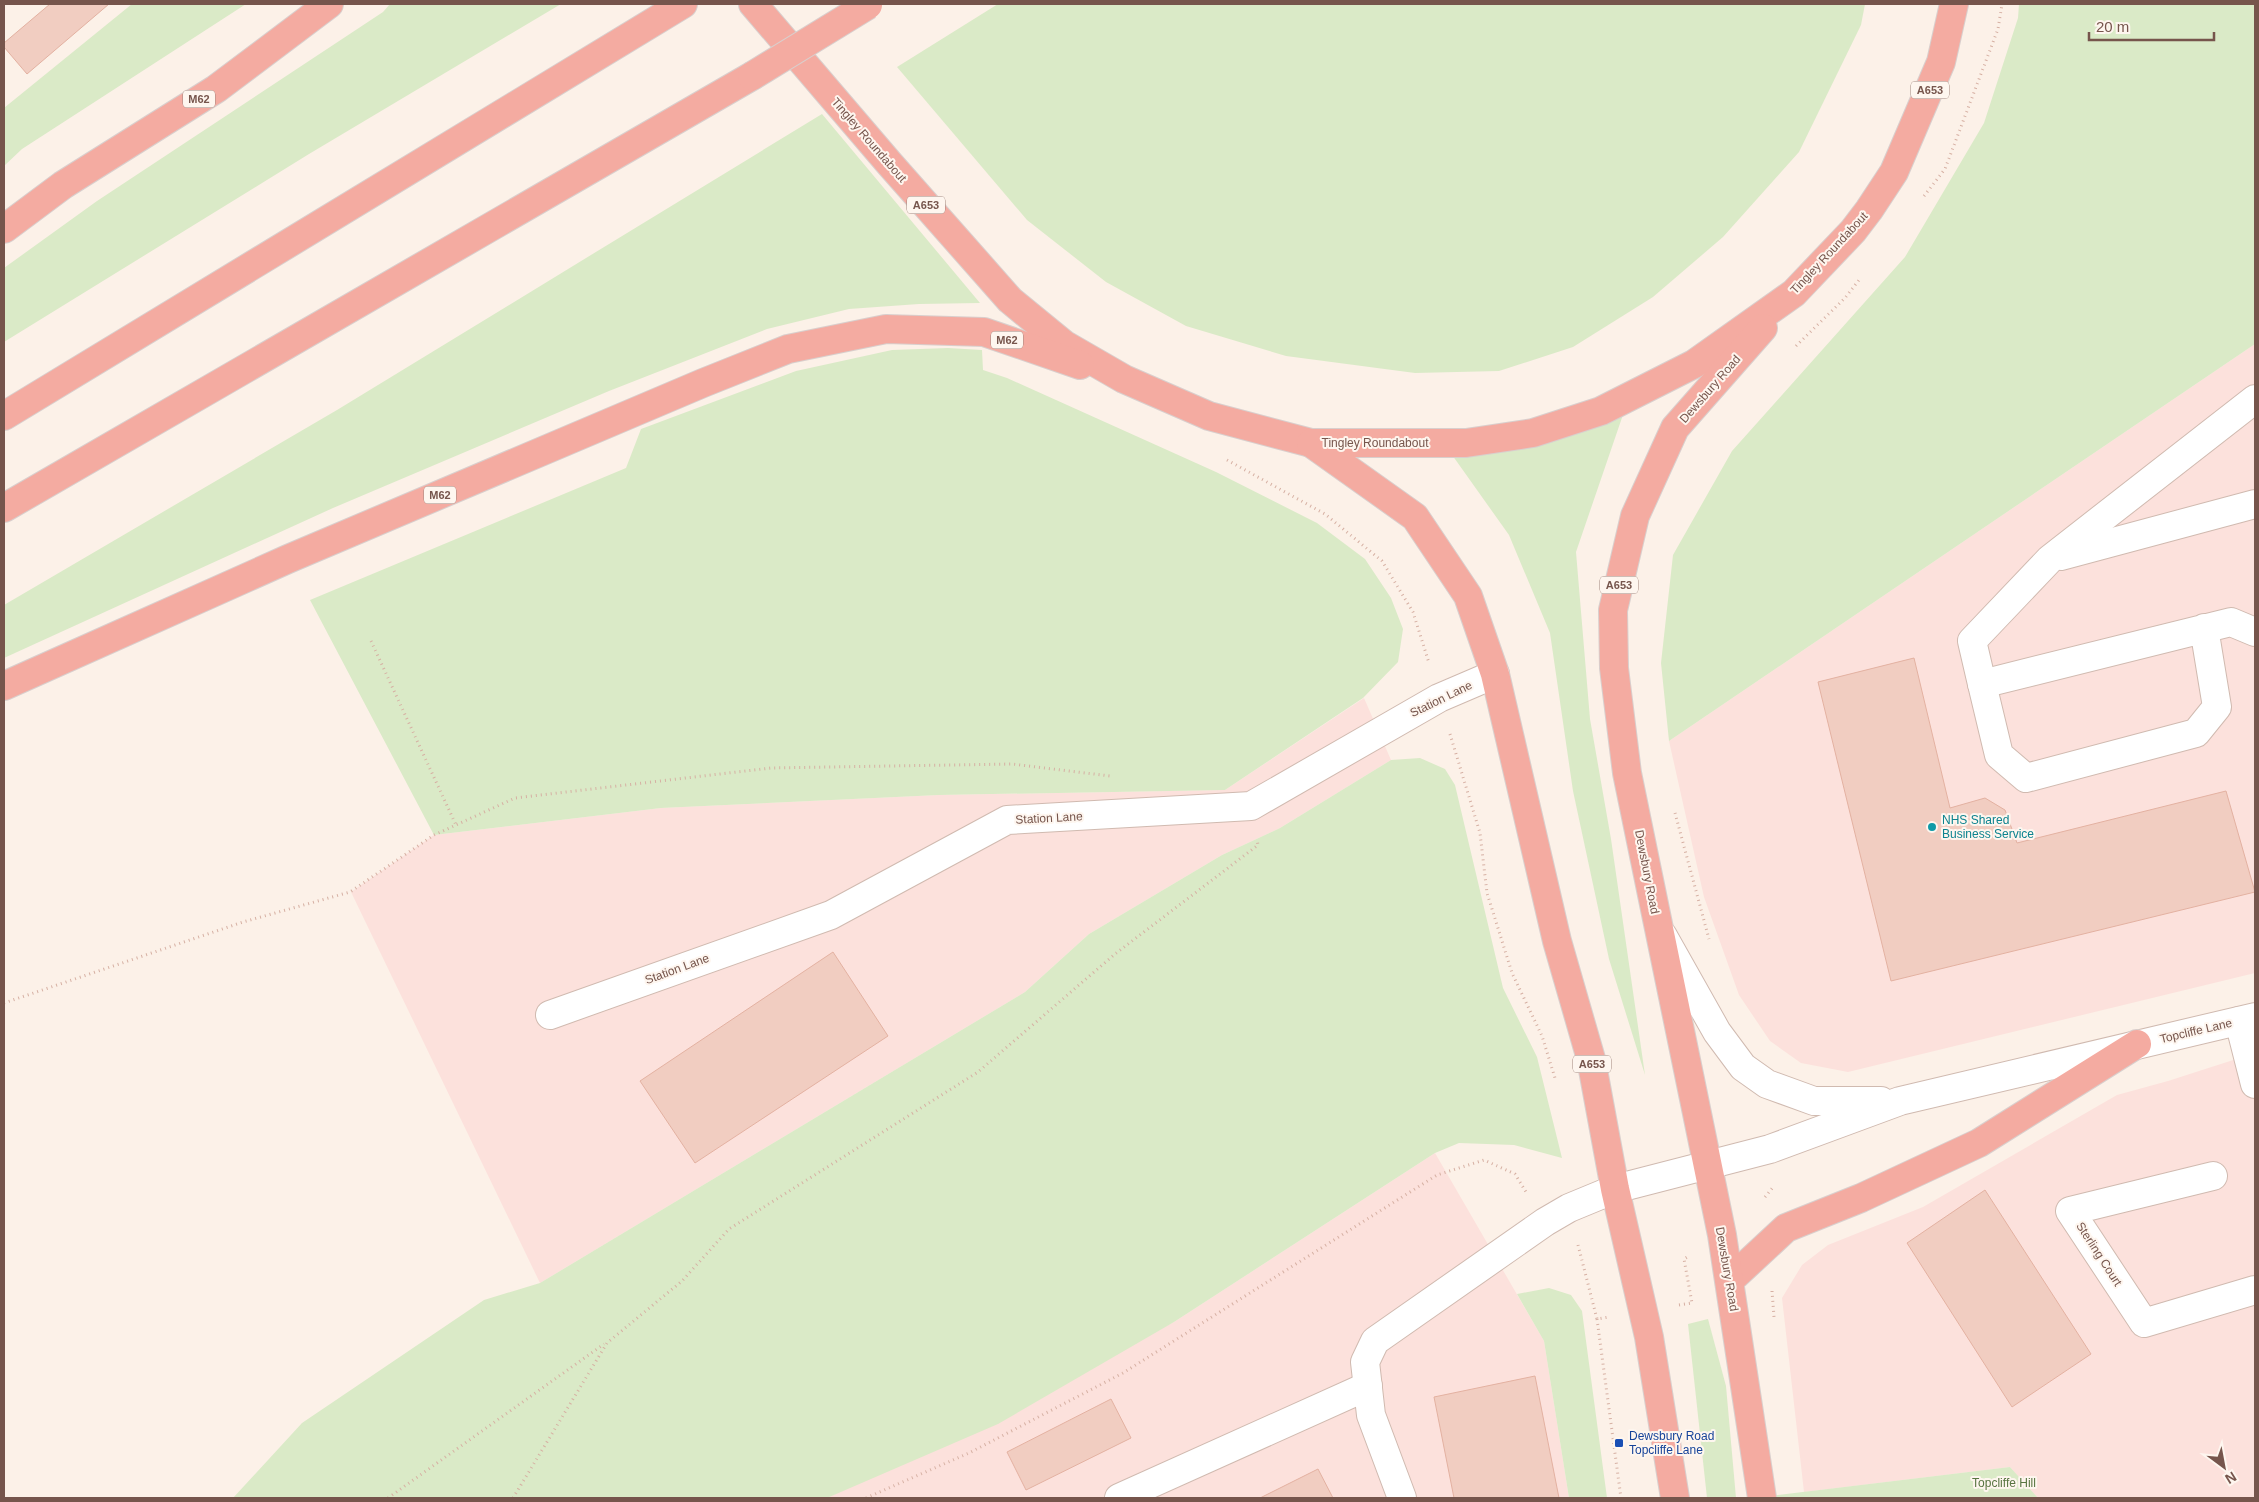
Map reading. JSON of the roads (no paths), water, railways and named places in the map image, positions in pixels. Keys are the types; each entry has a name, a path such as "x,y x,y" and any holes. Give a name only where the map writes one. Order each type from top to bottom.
{"highway":[{"name":"M62","path":"4,229 63,185 216,89 329,4"},
{"path":"4,416 683,4"},
{"name":"Tingley Roundabout","path":"754,4 889,164 1010,300 1065,345 1124,379 1209,416 1311,443 1466,443 1533,433 1601,411 1694,364 1794,293 1853,231 1894,172 1941,62 1954,4"},
{"path":"4,508 752,76 869,4"},
{"name":"Dewsbury Road","path":"1762,1498 1730,1280 1627,773 1614,668 1613,610 1635,516 1676,428 1794,293"},
{"name":"M62","path":"4,686 288,559 703,383 788,349 886,329 984,332 1124,379"},
{"name":"A653","path":"1311,443 1415,517 1468,596 1495,674 1557,941 1591,1059 1615,1189 1648,1336 1675,1498"},
{"path":"1730,1280 1786,1228 1861,1198 1979,1143 2138,1044"}],"street":[{"path":"2204,628 2217,707 2196,733 2026,778 1999,755 1972,641 2050,559 2255,398"},
{"path":"2050,559 2255,504"},
{"path":"1982,684 2231,622 2255,632"},
{"name":"Station Lane","path":"550,1015 831,915 1008,820 1251,806 1439,698 1495,674"},
{"path":"1658,926 1717,1032 1743,1067 1767,1084 1814,1102 1900,1100"},
{"path":"2247,1019 2255,1084"},
{"name":"Topcliffe Lane","path":"1900,1100 2247,1019"},
{"path":"1402,1498 1371,1415 1365,1362 1375,1341 1545,1222 1569,1208 1615,1189 1778,1147 1900,1100"},
{"name":"Sterling Court","path":"2213,1176 2070,1211 2144,1323 2255,1290"},
{"path":"1129,1496 1368,1386"}],"place":[{"name":"NHS Shared Business Service","path":"1932,827"},
{"name":"Dewsbury Road Topcliffe Lane","path":"1619,1443"}],"park label":[{"name":"Topcliffe Hill","path":"2004,1483"}]}
